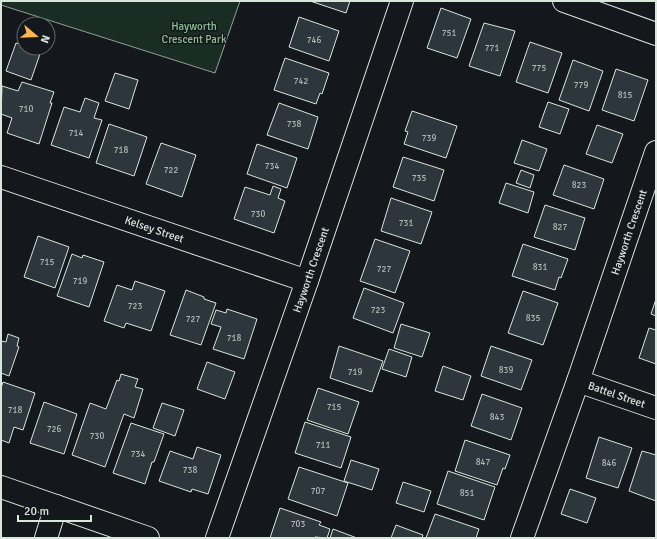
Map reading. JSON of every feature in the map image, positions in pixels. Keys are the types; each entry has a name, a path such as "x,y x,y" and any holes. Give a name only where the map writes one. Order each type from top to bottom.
{"street":[{"name":"Hayworth Crescent","path":"217,538 307,281 402,1"},
{"path":"564,1 656,34"},
{"name":"Hayworth Crescent","path":"522,538 578,381 656,152"},
{"name":"Kelsey Street","path":"1,177 307,281"},
{"name":"Battel Street","path":"578,381 656,408"},
{"path":"1,487 148,538"},
{"path":"46,538 56,506"}],"green space":[{"name":"Hayworth Crescent Park","path":"1,1 240,1 215,73 56,22 56,16 36,16 1,5"}],"building":[{"path":"310,1 350,1 346,13"},
{"path":"441,8 471,19 457,58 427,48"},
{"path":"299,17 339,31 329,61 289,47"},
{"path":"484,23 515,31 500,76 469,66"},
{"path":"530,42 562,53 548,93 516,82"},
{"path":"16,43 16,56 39,56 31,80 6,71"},
{"path":"285,58 329,73 322,94 320,93 316,104 274,90"},
{"path":"573,60 603,71 589,111 559,100"},
{"path":"616,69 648,80 634,121 602,110"},
{"path":"115,73 138,80 129,109 105,101"},
{"path":"22,82 54,92 39,144 7,133 12,118 1,114 2,86 18,91"},
{"path":"85,98 99,103 94,118 102,120 89,158 51,145 64,107 80,112"},
{"path":"548,102 569,109 560,134 539,127"},
{"path":"279,103 318,117 308,149 267,135"},
{"path":"412,111 457,126 446,158 404,144 408,132 405,131"},
{"path":"109,124 147,137 134,176 96,163"},
{"path":"597,125 623,134 612,163 586,154"},
{"path":"522,140 547,149 539,171 514,163"},
{"path":"161,143 196,155 182,197 146,184"},
{"path":"257,144 297,158 287,188 247,174"},
{"path":"403,157 444,170 434,201 393,187"},
{"path":"564,165 604,179 594,209 553,195"},
{"path":"521,170 534,175 530,188 516,183"},
{"path":"506,183 534,192 528,213 499,203"},
{"path":"273,186 281,189 278,198 285,201 274,233 234,219 245,187 270,195"},
{"path":"391,198 432,212 421,244 381,231"},
{"path":"545,205 585,218 575,250 534,237"},
{"path":"38,236 69,247 55,288 24,277"},
{"path":"375,239 410,251 395,293 360,281"},
{"path":"523,244 568,259 561,278 559,277 555,290 512,276"},
{"path":"72,254 82,258 83,255 104,262 89,307 57,296"},
{"path":"135,281 165,291 151,331 126,323 124,328 104,321 117,285 132,290"},
{"path":"364,288 404,303 393,333 353,318"},
{"path":"186,290 216,303 201,345 170,335"},
{"path":"523,291 558,303 543,345 508,333"},
{"path":"656,299 656,316 651,314"},
{"path":"227,309 257,319 244,359 213,349 221,327 211,324 216,310 226,313"},
{"path":"401,324 430,333 422,357 394,348"},
{"path":"649,328 656,330 656,364 639,358"},
{"path":"8,334 19,338 17,346 19,347 9,376 1,373 1,341 6,342"},
{"path":"339,346 383,361 372,392 330,378"},
{"path":"491,346 532,360 521,390 481,376"},
{"path":"389,349 412,357 406,377 382,369"},
{"path":"207,362 235,372 225,399 197,389"},
{"path":"443,366 471,376 463,400 435,391"},
{"path":"121,374 138,379 135,387 143,389 134,418 124,414 105,467 72,455 90,403 106,409 117,380 119,381"},
{"path":"3,382 35,393 23,430 14,427 9,443 1,440 1,388"},
{"path":"318,388 359,402 348,434 307,420"},
{"path":"482,394 522,408 511,440 471,426"},
{"path":"44,402 77,414 64,454 30,443"},
{"path":"162,403 184,410 175,436 153,428"},
{"path":"305,422 351,437 341,468 295,453"},
{"path":"131,423 164,434 154,462 152,462 145,484 113,473"},
{"path":"599,437 632,448 618,488 586,478"},
{"path":"465,440 510,455 505,469 503,468 497,485 455,471"},
{"path":"197,447 221,455 208,494 192,489 191,492 159,481 170,451 193,459"},
{"path":"642,451 656,455 656,501 629,491"},
{"path":"351,460 379,469 372,490 344,481"},
{"path":"299,467 348,483 337,516 288,499"},
{"path":"448,471 495,487 484,520 437,504"},
{"path":"403,482 431,491 424,512 396,503"},
{"path":"570,489 596,498 587,523 561,514"},
{"path":"280,508 321,522 319,525 330,529 327,538 270,538"},
{"path":"435,514 479,529 476,538 426,538"},
{"path":"396,525 423,535 422,538 391,538"},
{"path":"333,529 357,538 330,538"}]}
